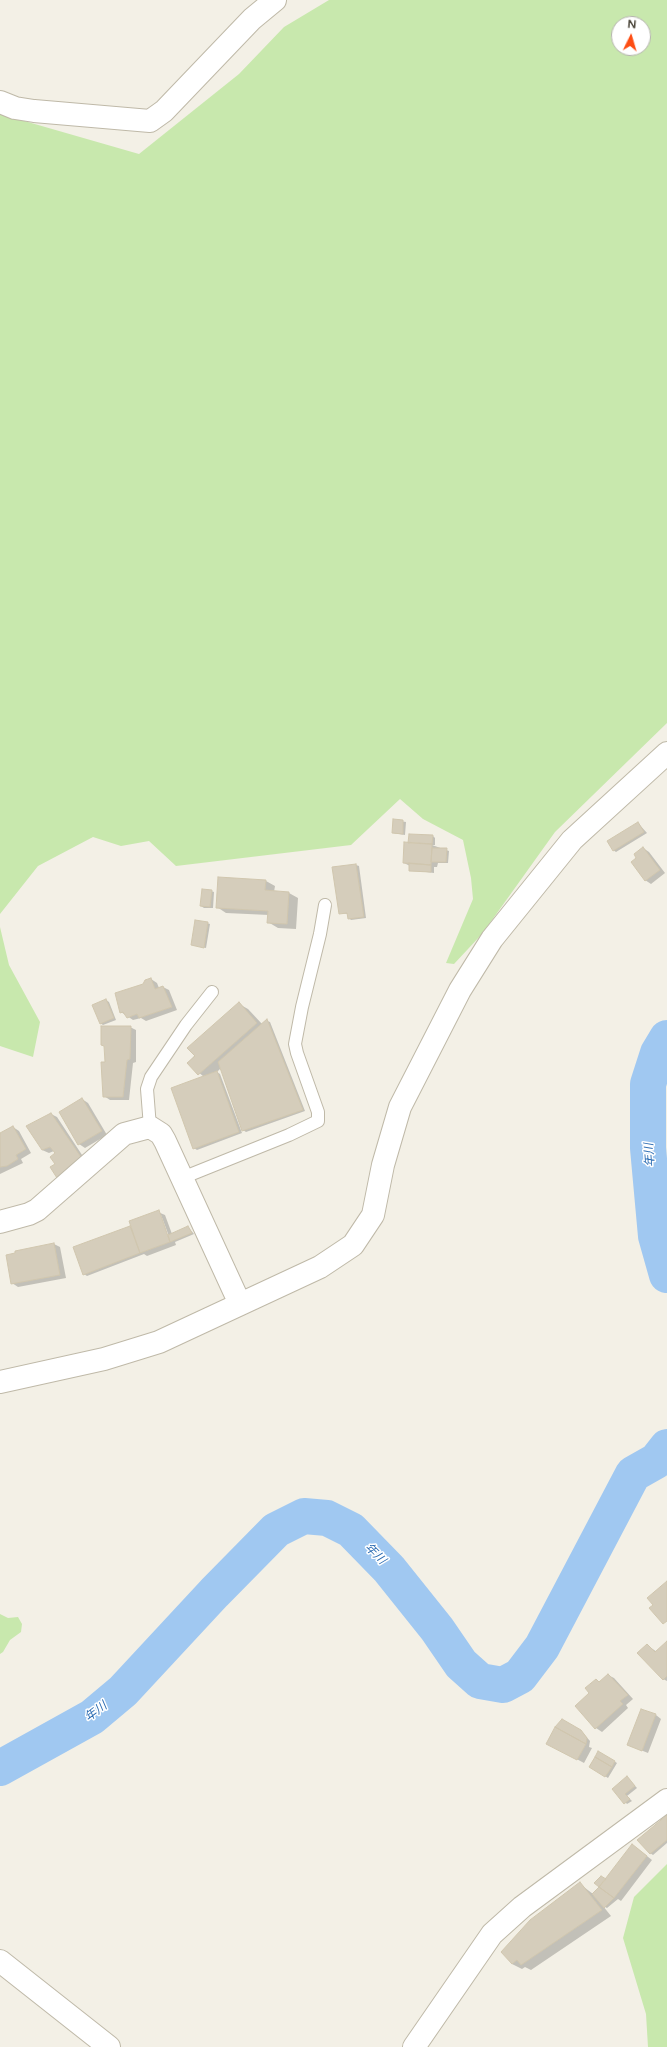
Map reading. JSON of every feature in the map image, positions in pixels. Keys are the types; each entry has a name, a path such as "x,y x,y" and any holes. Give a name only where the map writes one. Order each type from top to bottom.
{"street":[{"path":"0,102 14,108 34,111 150,121 164,111 252,19 275,0"},
{"path":"0,1382 104,1359 159,1342 320,1267 353,1245 373,1215 383,1165 400,1107 460,990 492,939 572,840 667,753"},
{"path":"0,1222 29,1214 37,1210 124,1134 150,1127 161,1134 240,1304"},
{"path":"414,2047 492,1934 522,1908 667,1800"},
{"path":"0,1961 109,2047"}],"lane":[{"path":"182,1178 289,1135 318,1121 318,1112 295,1044 302,1007 320,934 325,905"},
{"path":"150,1127 147,1089 151,1077 186,1025 212,992"}],"green space":[{"path":"329,0 667,0 667,723 555,832 482,934 454,964 446,963 473,899 471,878 463,840 423,819 400,799 351,845 176,866 149,841 121,846 93,837 38,866 0,914 0,114 139,154 239,74 284,27"},
{"path":"0,927 9,965 40,1022 33,1057 0,1046"},
{"path":"0,1614 8,1618 18,1617 22,1624 21,1632 10,1640 3,1652 0,1654"},
{"path":"667,1864 667,2047 648,2047 646,2014 623,1938 634,1897"}],"building":[{"path":"393,819 403,820 403,834 392,833"},
{"path":"638,822 644,832 613,851 607,841"},
{"path":"409,834 433,835 432,844 408,843"},
{"path":"404,842 432,844 431,865 403,863"},
{"path":"643,847 660,870 645,881 631,862 636,858 634,854"},
{"path":"432,848 447,848 446,862 431,862"},
{"path":"409,863 431,865 431,872 409,871"},
{"path":"356,864 364,917 348,919 347,913 339,914 332,867"},
{"path":"218,877 266,880 265,890 289,892 287,924 267,923 268,911 216,908"},
{"path":"202,889 212,890 210,907 200,906"},
{"path":"195,920 208,922 204,948 191,945"},
{"path":"151,978 155,989 163,986 172,1007 139,1018 137,1014 127,1018 123,1012 120,1013 115,993 143,984 145,980"},
{"path":"106,999 114,1018 100,1024 92,1005"},
{"path":"239,1002 257,1023 198,1075 187,1063 195,1056 187,1048"},
{"path":"267,1019 303,1110 242,1131 218,1062"},
{"path":"101,1026 131,1026 130,1059 127,1060 123,1097 103,1097 101,1062 105,1062 104,1046 101,1045"},
{"path":"217,1071 239,1132 193,1149 171,1088"},
{"path":"82,1098 102,1131 78,1145 59,1112"},
{"path":"51,1113 83,1160 57,1178 50,1167 55,1164 50,1157 55,1153 50,1147 42,1150 26,1126"},
{"path":"13,1126 26,1149 16,1155 18,1159 7,1166 0,1167 0,1133"},
{"path":"159,1210 170,1242 140,1253 129,1221"},
{"path":"130,1226 140,1253 83,1275 73,1247"},
{"path":"188,1226 192,1233 170,1242 168,1235"},
{"path":"54,1243 60,1275 11,1284 6,1255 15,1253 15,1251"},
{"path":"667,1581 667,1621 663,1624 649,1608 653,1605 647,1598"},
{"path":"667,1641 667,1676 663,1680 637,1653 647,1644 655,1652"},
{"path":"608,1674 628,1695 620,1701 623,1704 595,1729 575,1706 589,1693 585,1688 596,1679 599,1682"},
{"path":"641,1709 656,1714 642,1751 627,1745"},
{"path":"562,1719 581,1730 587,1738 586,1744 555,1727"},
{"path":"555,1727 586,1744 577,1760 546,1744"},
{"path":"598,1751 615,1761 612,1767 595,1757"},
{"path":"595,1757 612,1767 605,1777 589,1767"},
{"path":"627,1776 635,1786 625,1794 630,1799 624,1804 612,1789"},
{"path":"667,1815 667,1840 650,1854 637,1840"},
{"path":"632,1844 647,1856 614,1898 599,1887"},
{"path":"601,1876 606,1879 599,1887 594,1883"},
{"path":"580,1882 602,1910 521,1965 517,1960 512,1964 501,1952 530,1920"},
{"path":"599,1887 614,1898 604,1908 592,1894"}],"waterway":[{"name":"年川","path":"667,1038 658,1053 648,1084 648,1148 656,1236 667,1275"},
{"name":"年川","path":"0,1768 92,1717 123,1691 214,1593 276,1530 304,1516 327,1518 351,1530 389,1569 437,1629 461,1664 480,1681 503,1685 520,1676 542,1647 633,1474 656,1461 667,1447"}]}
